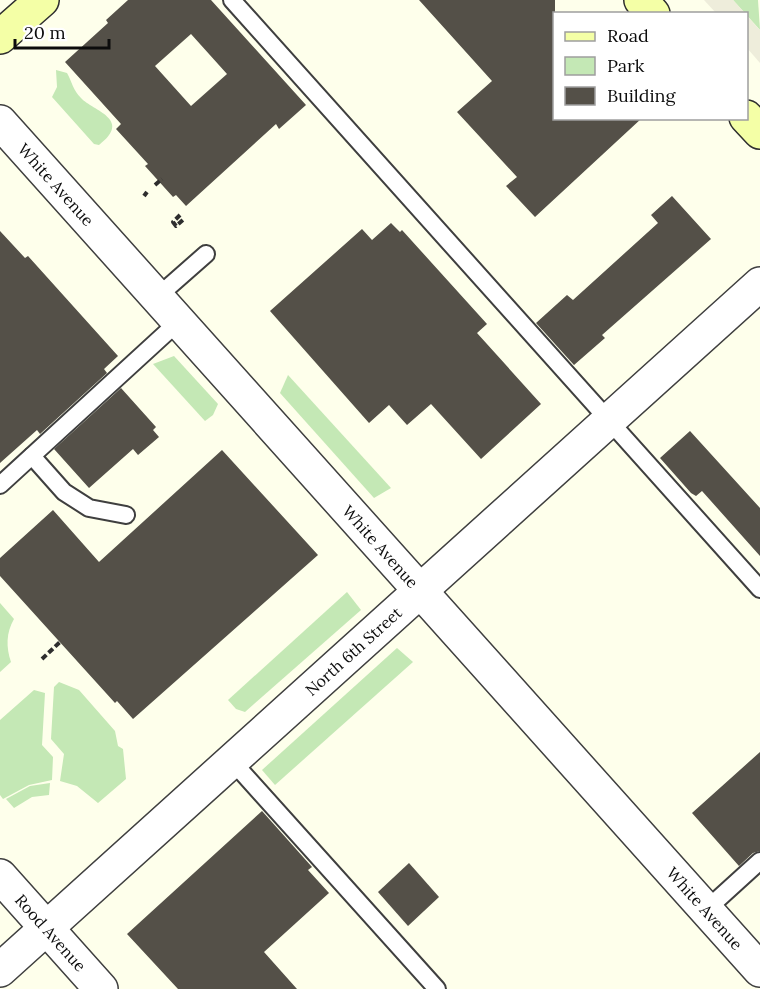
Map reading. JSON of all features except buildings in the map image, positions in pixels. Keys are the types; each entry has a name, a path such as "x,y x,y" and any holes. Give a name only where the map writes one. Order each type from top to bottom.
{"main road":[{"path":"0,37 42,0"},
{"path":"641,0 651,12"},
{"path":"748,118 760,132"}],"street":[{"name":"White Avenue","path":"0,122 760,970"},
{"name":"North 6th Street","path":"0,970 760,284"},
{"name":"Rood Avenue","path":"0,876 101,989"}],"lane":[{"path":"232,0 760,590"},
{"path":"0,485 32,456 167,310 206,254"},
{"path":"32,456 64,492 88,508 126,515"},
{"path":"232,761 437,989"},
{"path":"706,910 760,861"}],"path":[{"path":"155,185 162,179"},
{"path":"42,659 60,642"}],"green space":[{"path":"733,0 758,0 760,30 748,17 748,12 744,12"},
{"path":"56,70 67,73 81,98 111,122 112,129 99,145 94,144 52,97 57,87"},
{"path":"174,356 218,404 213,415 205,421 153,364"},
{"path":"288,375 391,488 374,498 280,393"},
{"path":"347,592 361,610 245,712 236,709 228,700"},
{"path":"0,603 14,619 8,640 11,662 0,672"},
{"path":"397,648 413,662 275,785 262,770"},
{"path":"59,682 79,690 115,731 118,746 123,749 126,779 98,803 77,786 60,781 64,754 51,739 54,687"},
{"path":"34,690 45,693 42,745 53,757 52,780 29,785 3,799 0,795 0,720"},
{"path":"50,783 49,795 32,797 14,808 6,799 30,786"}],"shaded area":[{"path":"704,0 733,0 744,12 715,12"},
{"path":"748,17 760,30 760,63 748,49"}]}
